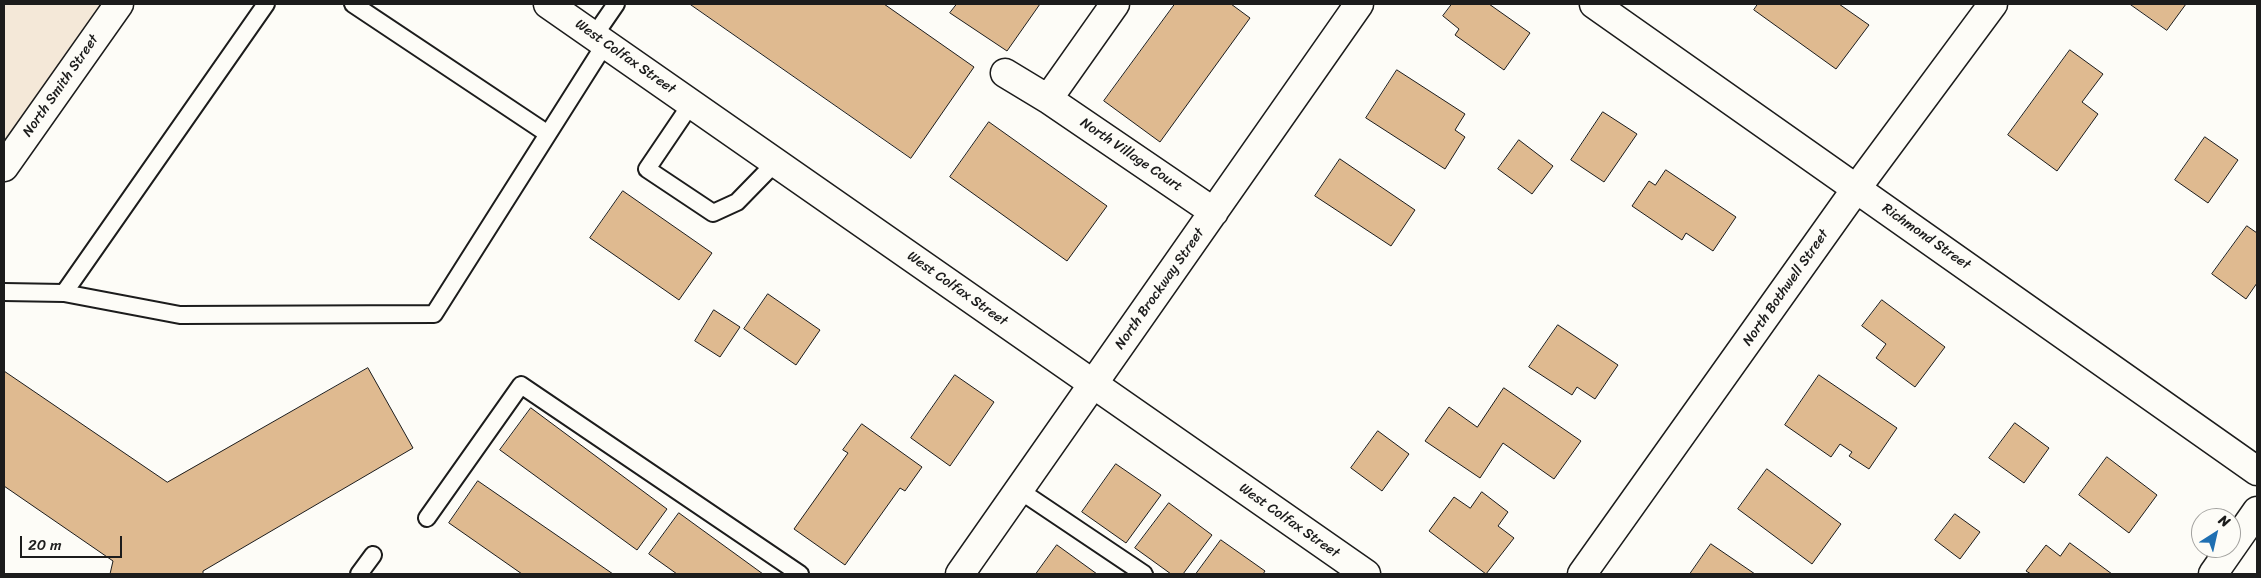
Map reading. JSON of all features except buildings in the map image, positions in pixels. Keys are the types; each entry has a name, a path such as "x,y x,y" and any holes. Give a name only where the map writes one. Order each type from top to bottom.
{"street":[{"name":"North Smith Street","path":"4,167 119,4"},
{"name":"West Colfax Street","path":"548,4 1366,574"},
{"path":"1048,99 1114,4"},
{"name":"North Brockway Street","path":"960,574 1359,4"},
{"name":"Richmond Street","path":"1594,4 2257,470"},
{"name":"North Bothwell Street","path":"1582,574 1856,188 1993,4"},
{"name":"North Village Court","path":"1005,73 1048,99 1214,212"},
{"path":"2213,574 2257,511"}],"lane":[{"path":"64,293 266,4"},
{"path":"352,4 548,134"},
{"path":"4,292 64,293 180,315 434,314 548,134 600,40 616,4"},
{"path":"691,104 647,169 713,213 737,202 776,162"},
{"path":"427,518 521,385 800,574"},
{"path":"1019,490 1144,574"},
{"path":"359,574 373,555"}],"shaded area":[{"path":"4,4 119,4 4,168"}]}
